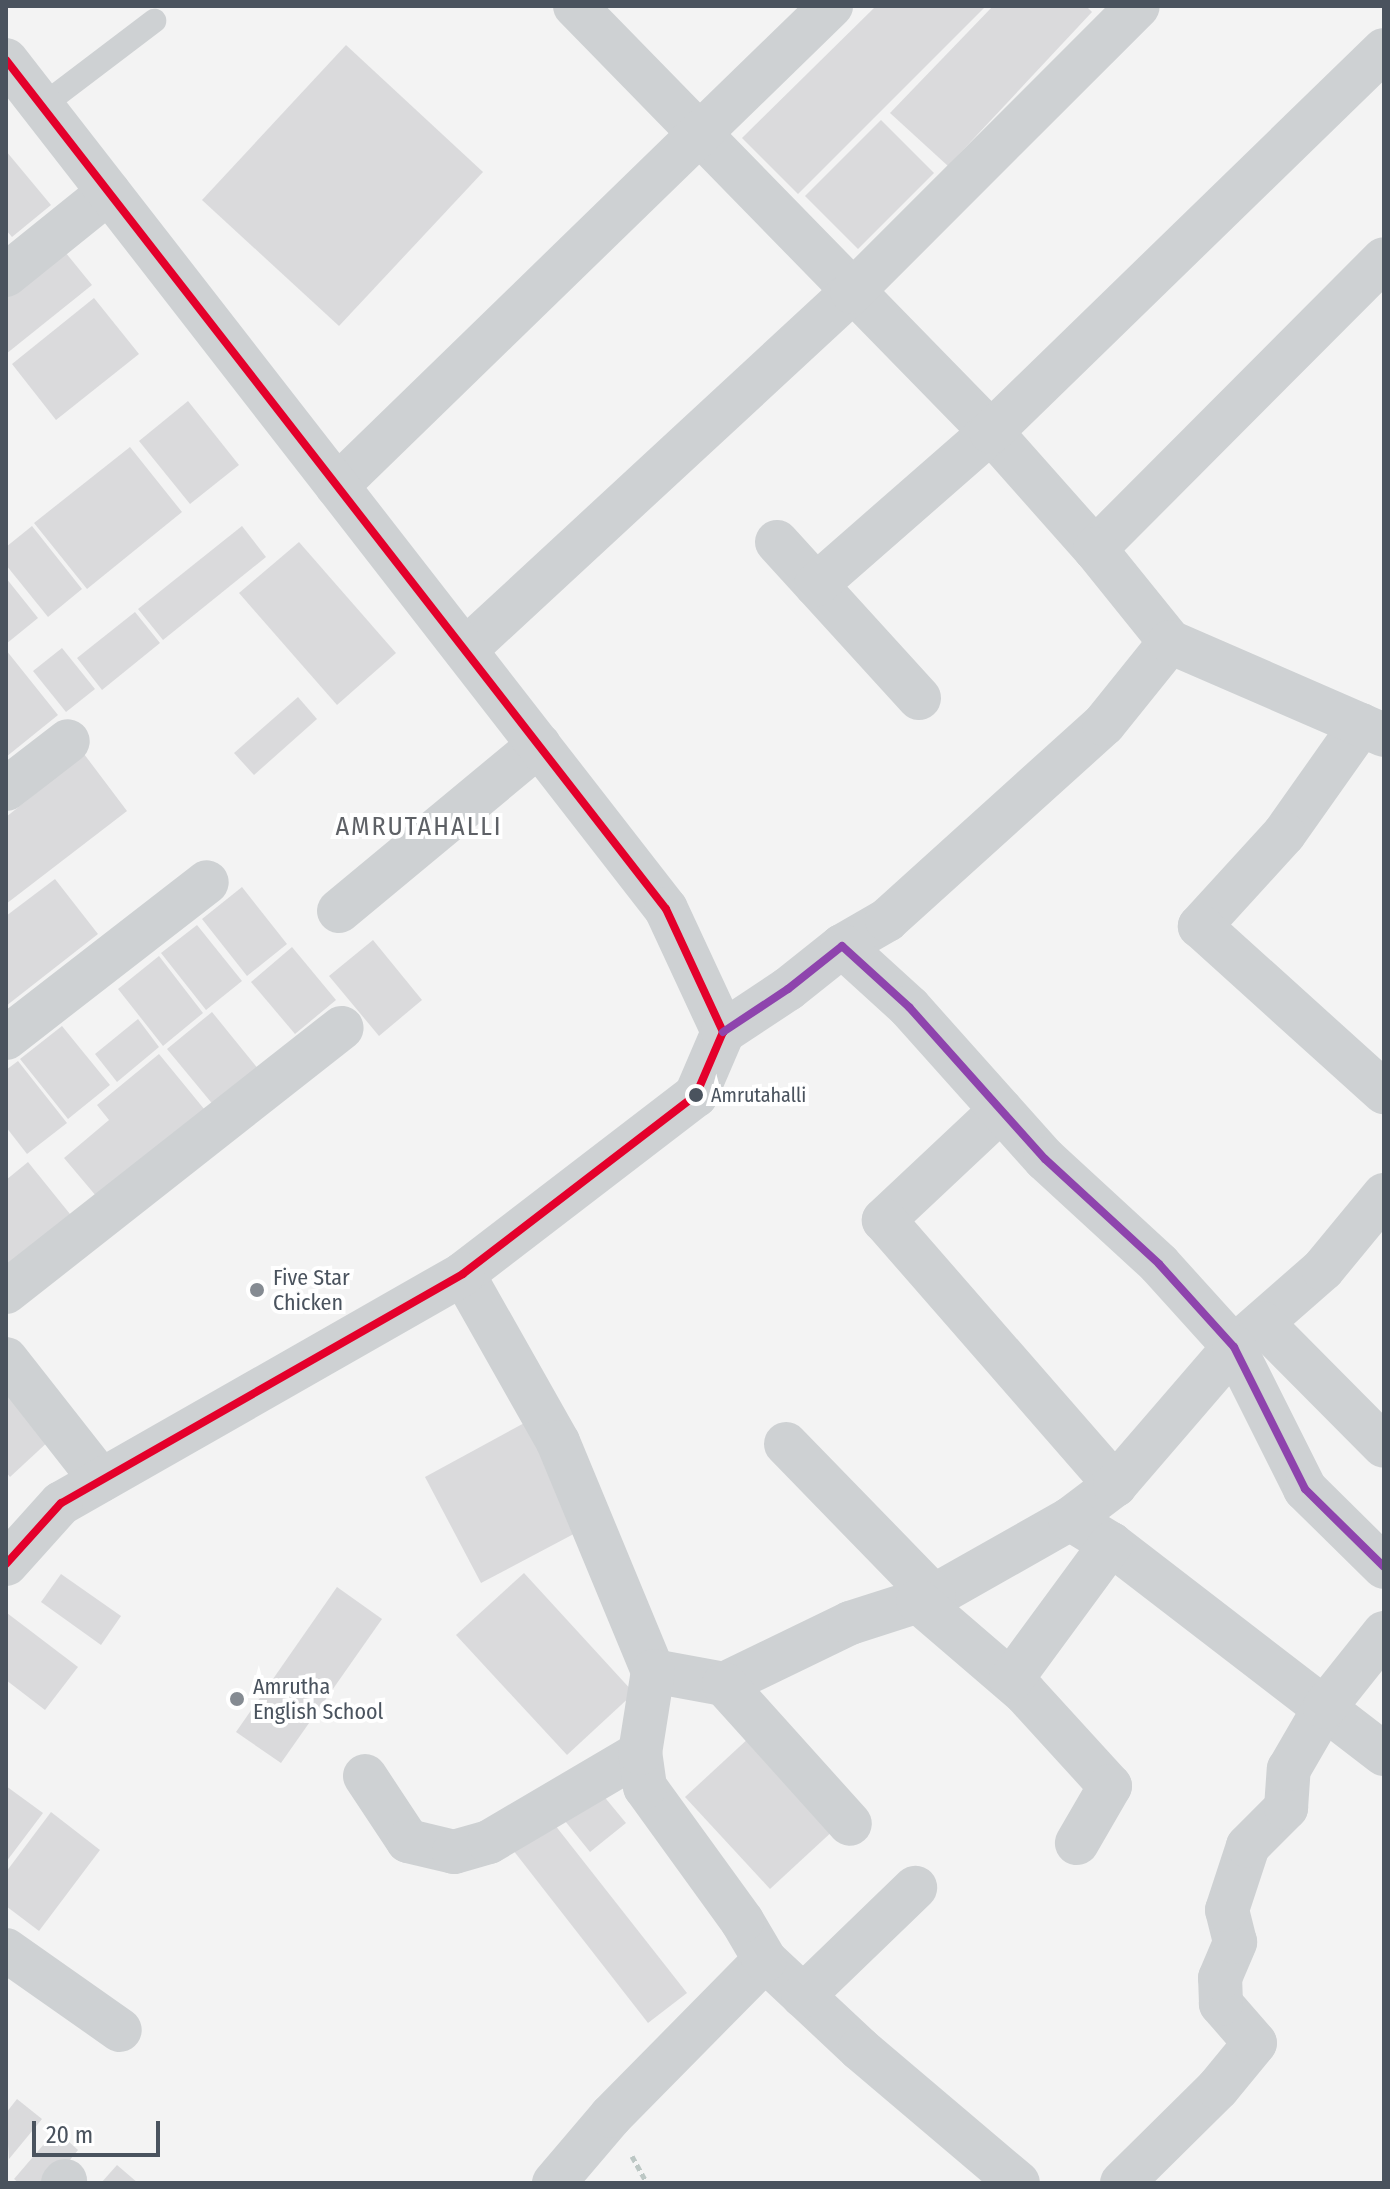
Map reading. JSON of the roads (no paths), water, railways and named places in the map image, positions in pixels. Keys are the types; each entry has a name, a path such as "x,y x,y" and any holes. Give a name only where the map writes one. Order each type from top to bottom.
{"street":[{"path":"575,6 991,432 1095,549 1170,642 1372,730 1284,834 1200,926 1384,1092"},
{"path":"337,486 831,6"},
{"path":"465,650 852,292 1138,6"},
{"path":"816,585 991,432 1384,50"},
{"path":"6,60 666,909 723,1032"},
{"path":"6,275 109,192"},
{"path":"1095,549 1384,259"},
{"path":"777,542 919,698"},
{"path":"11,1547 61,1503 463,1274 696,1095 723,1032 788,989 842,946 887,920 1104,724 1170,642"},
{"path":"6,789 68,741"},
{"path":"339,911 539,745"},
{"path":"6,1038 207,882"},
{"path":"842,946 909,1007 1045,1159 1159,1264 1384,1446"},
{"path":"6,1292 342,1028"},
{"path":"1001,1110 884,1220 1115,1485"},
{"path":"653,1671 724,1684 850,1623 926,1599 1070,1519 1115,1485 1248,1335 1323,1269 1384,1195"},
{"path":"463,1274 558,1442 653,1671 640,1753 645,1787 742,1921 765,1960 1018,2183"},
{"path":"1248,1335 1305,1489 1382,1564"},
{"path":"6,1359 101,1480"},
{"path":"786,1444 926,1599 1011,1680 1110,1786 1077,1843"},
{"path":"1070,1519 1111,1544 1384,1754"},
{"path":"1011,1680 1111,1544"},
{"path":"1122,2183 1218,2088 1255,2043 1221,2004 1220,1978 1235,1942 1227,1910 1248,1846 1286,1808 1289,1769 1325,1707 1384,1633"},
{"path":"724,1684 850,1824"},
{"path":"365,1776 408,1841 454,1852 489,1842 640,1753"},
{"path":"803,1996 915,1888"},
{"path":"6,1950 120,2030"},
{"path":"554,2183 611,2116 765,1960"}],"lane":[{"path":"42,106 154,21"}],"place":[{"name":"Amrutahalli","path":"696,1095"},
{"name":"Five Star Chicken","path":"257,1290"},
{"name":"Amrutha English School","path":"237,1699"}],"district":[{"name":"AMRUTAHALLI","path":"419,827"}]}
